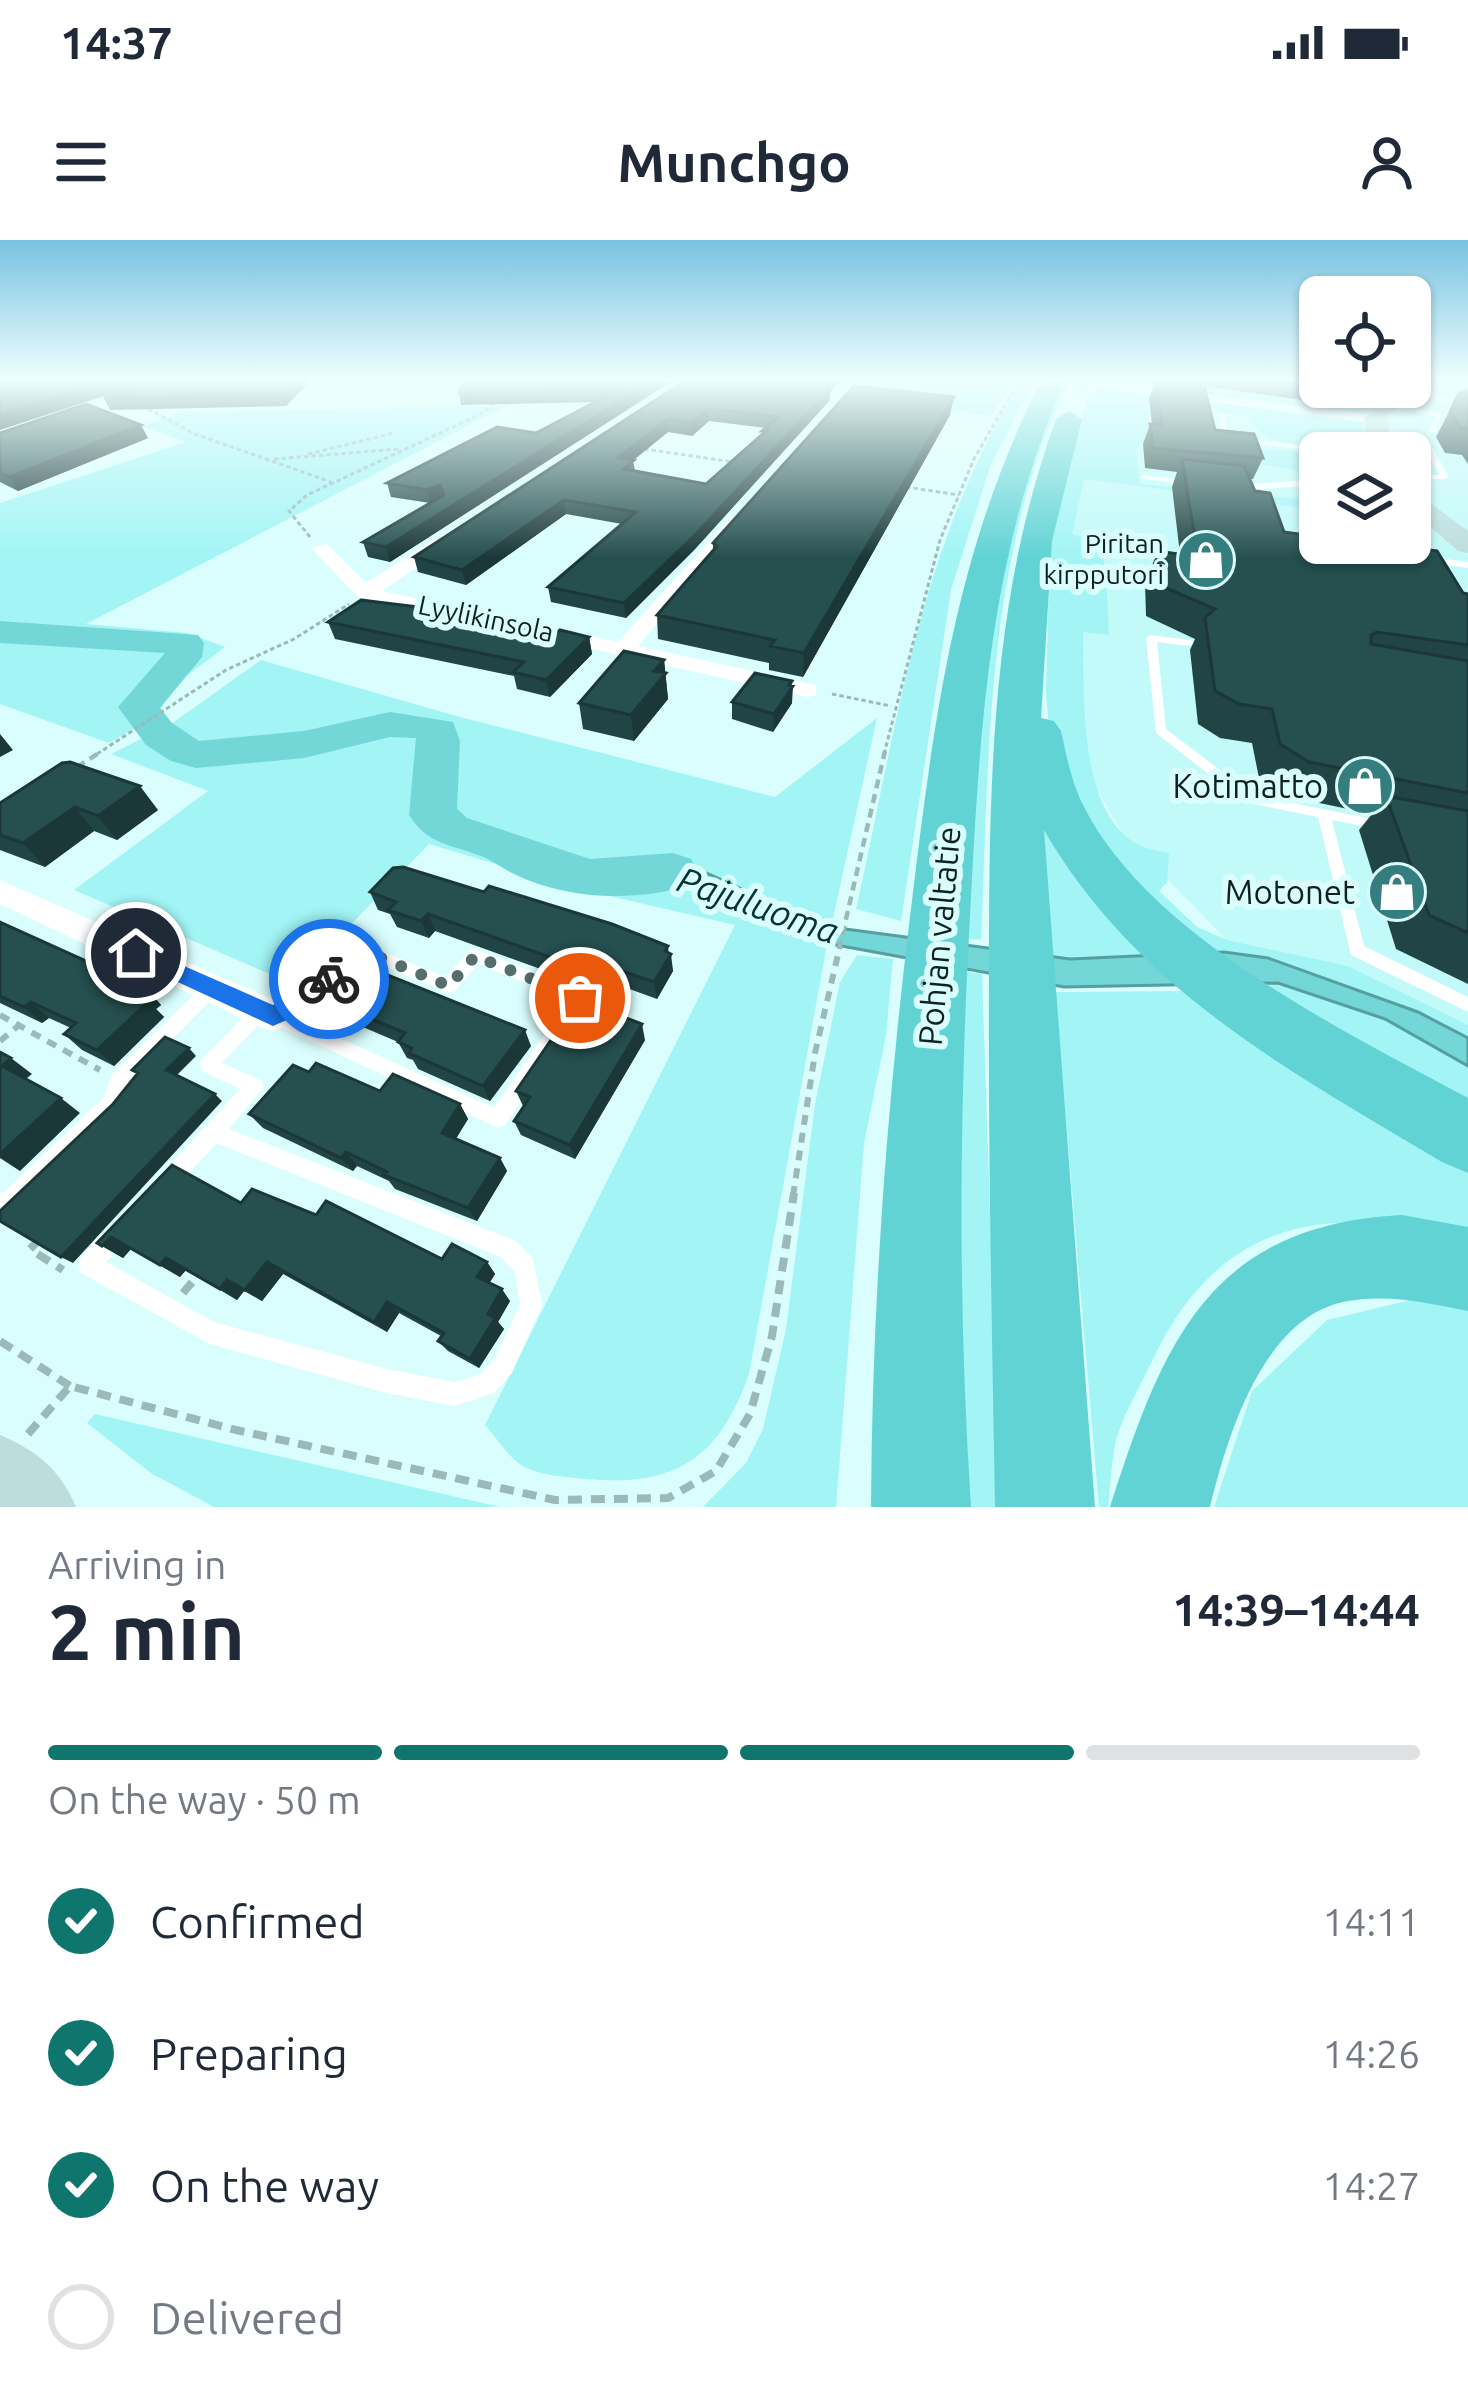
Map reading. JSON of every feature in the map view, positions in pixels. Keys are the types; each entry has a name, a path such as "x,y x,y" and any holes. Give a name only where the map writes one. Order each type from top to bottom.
{"highway":[{"name":"Pohjan valtatie","path":"921,1507 916,1297 934,988 955,752 976,596 1000,500 1023,440"},
{"name":"Pohjan valtatie","path":"1045,1507 1016,803 1021,657 1046,492 1068,440"},
{"path":"1021,657 1057,807 1090,861 1151,929 1298,1039 1468,1137"},
{"path":"1160,1507 1174,1450 1209,1372 1243,1317 1285,1282 1348,1256 1430,1258 1468,1269"},
{"path":"888,1507 916,1297"}],"street":[{"path":"624,650 754,502"},
{"path":"1431,514 1468,545"},
{"path":"320,548 365,593 460,530"},
{"name":"Lyylikinsola","path":"365,593 808,690"},
{"path":"0,891 267,1013"},
{"path":"0,1473 37,1507"}],"lane":[{"path":"1243,440 1299,447"},
{"path":"1431,452 1445,477 1431,477"},
{"path":"1145,477 1257,490 1299,481"},
{"path":"1431,560 1468,565"},
{"path":"1190,643 1151,638 1160,730 1249,799 1406,830"},
{"path":"1324,814 1357,950 1468,1005"},
{"path":"213,1132 508,1249 525,1267 531,1305 504,1365 485,1385 455,1394 387,1381 210,1332 89,1264 255,1087 208,1065 267,1013 304,1003 362,950 449,986 475,956 580,998 498,1119 267,1013"},
{"path":"0,1202 6,1205 112,1102 119,1080 212,988"}],"path":[{"path":"215,440 331,482"},
{"path":"304,457 367,440"},
{"path":"320,548 289,512 307,494 424,440"},
{"path":"836,962 893,706 940,540 983,440"},
{"path":"633,448 740,463"},
{"path":"268,460 406,449"},
{"path":"896,486 959,495"},
{"path":"64,774 226,670 319,626 365,593"},
{"path":"808,690 893,706"},
{"path":"0,1015 119,1080"},
{"path":"0,1041 18,1027"},
{"path":"40,1239 30,1249 70,1274 89,1264"},
{"path":"170,1309 200,1272"},
{"path":"0,1341 70,1386"}],"shaded area":[{"path":"181,440 440,440 86,624 187,633 225,647 180,681 155,716 109,743 0,704 0,503 186,442"},
{"path":"1003,440 991,464 951,590 901,921 856,909 916,637 959,504 988,441"},
{"path":"1038,440 1044,440 1021,515 996,656 981,940 956,937 994,564"},
{"path":"1072,440 1180,440 1299,452 1299,471 1247,461 1244,454 1141,443 1136,450 1140,484 1299,499 1299,507 1084,479 1072,534 1106,545 1103,566 1468,629 1106,577 1109,635 1083,632 1085,718 1095,781 1120,831 1141,846 1169,853 1167,882 1159,891 1197,927 1227,940 1348,966 1468,1025 1468,1111 1281,998 1238,953 1201,952 1091,837 1050,744 1046,691 1050,544"},
{"path":"1093,440 1299,440 1299,564 1431,564 1431,440 1468,440 1468,1025 1348,966 1227,940 1122,833 1096,787 1076,726 1072,526"},
{"path":"261,660 460,717 775,797 877,718 825,955 749,1374 724,1427 690,1461 646,1478 554,1476 518,1462 485,1425 735,925 579,889 429,844 293,984 74,890 208,791 111,754 171,724"},
{"path":"1032,812 1090,897 1153,958 1080,961 1038,954"},
{"path":"857,955 893,959 886,1035 864,1143 836,1507 703,1507 746,1463 763,1429 786,1329 815,1104 840,982"},
{"path":"959,971 982,974 1000,1507 962,1507"},
{"path":"1197,991 1468,1158 1468,1242 1369,1223 1325,1224 1283,1233 1245,1250 1211,1276 1180,1312 1153,1359 1118,1434 1108,1507 1099,1507 1055,992"},
{"path":"1415,1299 1468,1309 1468,1507 1214,1507 1252,1391 1327,1320"},
{"path":"95,1414 500,1507 214,1507 151,1473 87,1423"}],"water":[{"path":"658,861 693,867 823,926 1070,959 1224,952 1268,958 1418,1012 1468,1038 1468,1066 1385,1019 1278,983 1064,987 820,942 792,926 680,885 615,886 597,869"}],"building":[{"path":"0,440 103,440 10,477 0,473"},
{"path":"471,440 558,440 386,547 363,542 444,495 440,485 427,490 387,483"},
{"path":"594,440 641,440 618,458 634,460 624,469 706,484 756,440 783,440 624,603 548,587 636,512 564,500 462,570 414,557"},
{"path":"805,440 929,440 804,653 770,646 775,640 657,615 717,546 713,543"},
{"path":"1152,440 1256,440 1263,458 1153,448"},
{"path":"1182,459 1244,466 1255,491 1270,493 1284,532 1299,534 1299,564 1431,564 1431,550 1437,551 1468,594 1468,645 1377,632 1371,635 1371,644 1468,661 1468,793 1309,762 1280,744 1272,709 1239,704 1215,691 1205,618 1215,609 1159,585 1158,551 1198,557"},
{"path":"361,600 459,612 456,614 555,635 560,630 589,637 546,680 513,672 524,662 328,622"},
{"path":"624,651 664,660 654,671 666,673 631,715 579,703"},
{"path":"755,673 792,681 774,714 732,702"},
{"path":"70,762 140,786 98,816 75,807 23,843 0,835 0,803"},
{"path":"1386,796 1468,811 1468,933 1429,915"},
{"path":"393,868 484,892 489,886 612,924 668,946 665,951 671,954 654,982 622,971 615,980 428,914 421,921 388,910 396,902 370,892"},
{"path":"0,922 146,988 137,995 149,1001 97,1050 64,1034 76,1023 31,1002 24,1007 0,996"},
{"path":"345,958 525,1030 483,1086 409,1053 412,1048 398,1042 405,1033 312,994"},
{"path":"600,1008 642,1024 570,1145 514,1121 530,1097 516,1091 551,1040 564,1045 575,1028 585,1031"},
{"path":"165,1037 189,1048 166,1070 215,1094 61,1257 0,1221 0,1211 113,1104 138,1073 132,1070"},
{"path":"0,1052 11,1058 2,1066 61,1098 0,1154"},
{"path":"316,1063 380,1091 393,1074 460,1104 442,1133 500,1158 468,1208 384,1175 387,1172 346,1152 341,1158 249,1114 293,1065 309,1072"},
{"path":"172,1165 241,1203 252,1189 316,1215 326,1201 442,1259 452,1244 487,1262 477,1277 502,1289 488,1314 495,1318 470,1359 438,1341 444,1333 387,1302 374,1322 267,1262 245,1290 227,1280 220,1289 166,1258 160,1265 111,1237 102,1246 97,1243"}],"waterway":[{"name":"Pajuluoma","path":"0,632 185,643 183,657 139,707 161,736 196,755 304,744 390,724 438,731 433,815 451,831 498,843 535,863 590,878 673,872"}],"way so far":[{"path":"329,979 362,950 449,986 475,956 580,998"}],"place":[{"name":"Piritan kirpputori","path":"1206,560"},
{"name":"Kotimatto","path":"1365,786"},
{"name":"Motonet","path":"1397,892"}],"route":[{"path":"136,953 273,1016 304,1003 329,979"}]}
